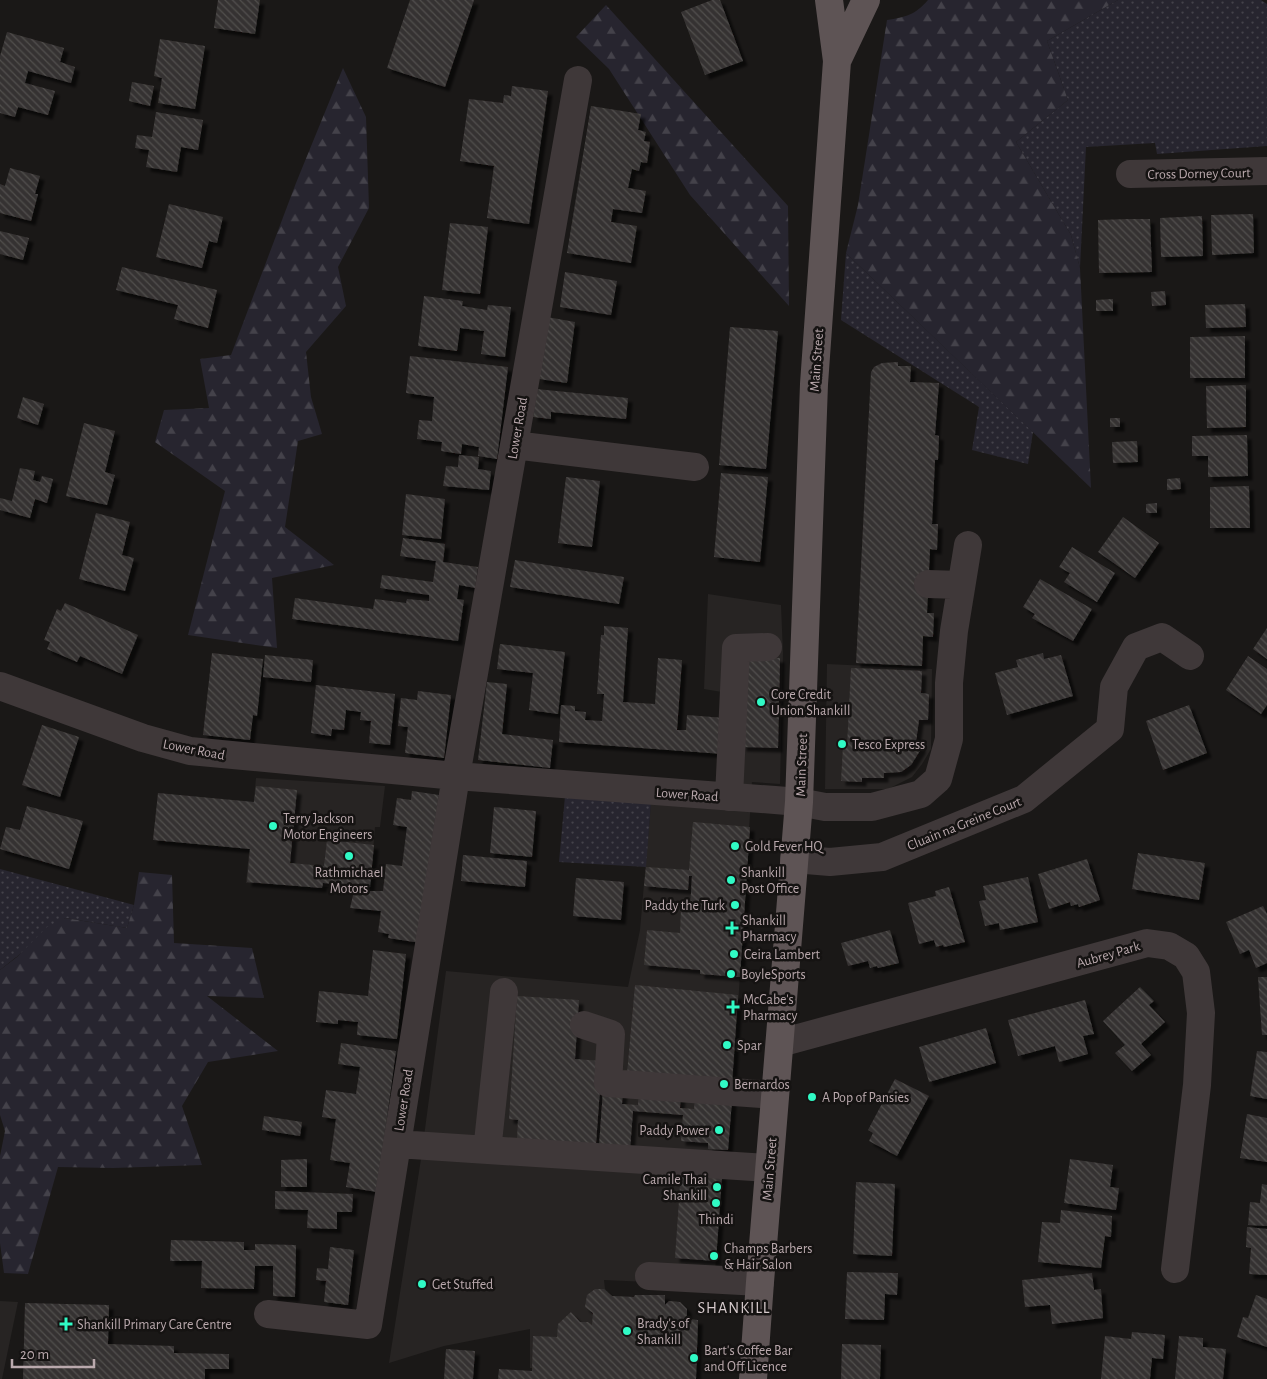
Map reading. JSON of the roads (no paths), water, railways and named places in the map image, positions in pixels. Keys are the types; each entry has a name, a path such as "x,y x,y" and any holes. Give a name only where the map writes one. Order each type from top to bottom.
{"main road":[{"name":"Main Street","path":"754,1379 769,1168 800,802 814,384 837,60 829,0"},
{"name":"Main Street","path":"837,60 866,0"}],"street":[{"name":"Lower Road","path":"268,1314 368,1325 456,776 578,80"},
{"name":"Cross Dorney Court","path":"1130,174 1267,171"},
{"path":"514,445 696,467"},
{"name":"Lower Road","path":"0,686 143,738 190,751 456,776 800,802 825,807 872,807 920,794 938,779 949,739 949,683 954,631 968,544"},
{"path":"928,584 960,585"},
{"name":"Cluain na Greine Court","path":"794,859 830,862 882,857 1024,799 1110,729 1114,687 1136,646 1162,637 1190,656"},
{"path":"729,797 736,648 768,648"},
{"name":"Aubrey Park","path":"780,1043 1147,943 1169,946 1186,956 1196,972 1201,1013 1196,1084 1174,1269"},
{"path":"488,1150 504,992"},
{"path":"584,1025 611,1034 608,1083 775,1095"},
{"path":"396,1144 769,1168"},
{"path":"649,1276 760,1282"}],"place":[{"name":"Core Credit Union Shankill","path":"761,702"},
{"name":"Tesco Express","path":"842,744"},
{"name":"Terry Jackson Motor Engineers","path":"273,826"},
{"name":"Gold Fever HQ","path":"735,846"},
{"name":"Rathmichael Motors","path":"349,856"},
{"name":"Shankill Post Office","path":"731,880"},
{"name":"Paddy the Turk","path":"735,905"},
{"name":"Shankill Pharmacy","path":"732,928"},
{"name":"Ceira Lambert","path":"734,954"},
{"name":"BoyleSports","path":"731,974"},
{"name":"McCabe's Pharmacy","path":"733,1007"},
{"name":"Spar","path":"727,1045"},
{"name":"Bernardos","path":"724,1084"},
{"name":"A Pop of Pansies","path":"812,1097"},
{"name":"Paddy Power","path":"719,1130"},
{"name":"Camile Thai Shankill","path":"717,1187"},
{"name":"Thindi","path":"716,1203"},
{"name":"Champs Barbers & Hair Salon","path":"714,1256"},
{"name":"Get Stuffed","path":"422,1284"},
{"name":"Shankill Primary Care Centre","path":"66,1324"},
{"name":"Brady's of Shankill","path":"627,1331"},
{"name":"Bart's Coffee Bar and Off Licence","path":"694,1358"}],"district":[{"name":"SHANKILL","path":"734,1307"}]}
